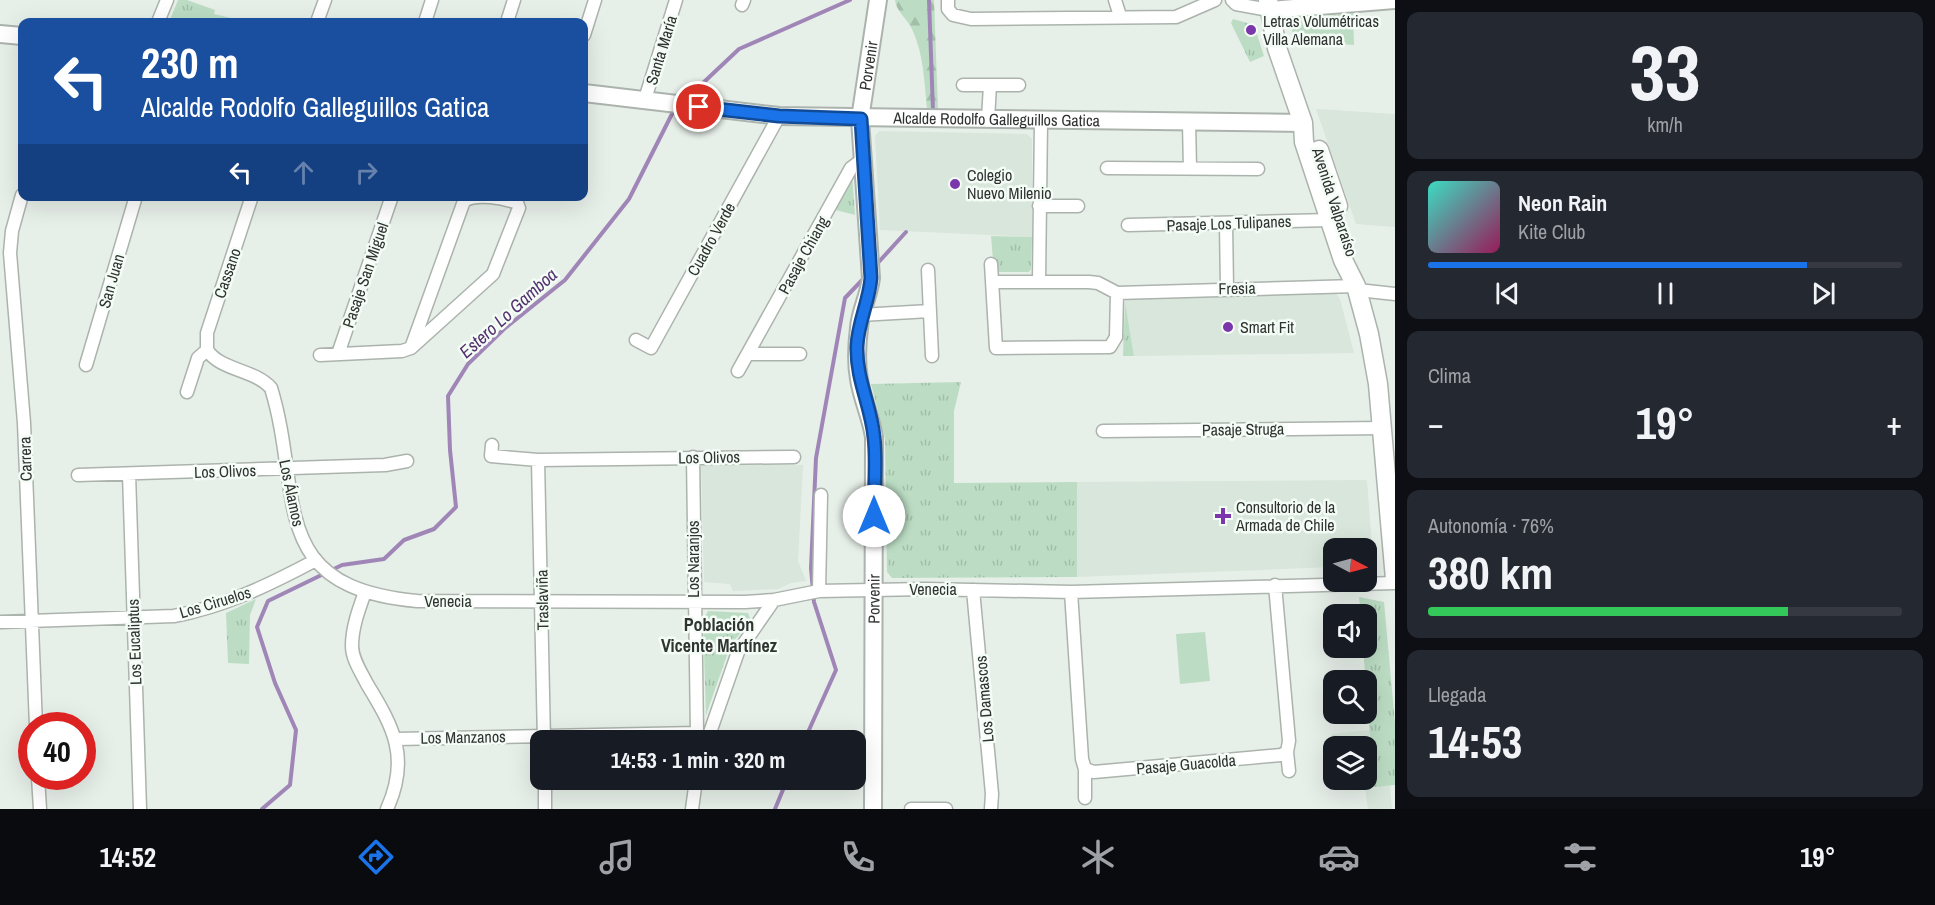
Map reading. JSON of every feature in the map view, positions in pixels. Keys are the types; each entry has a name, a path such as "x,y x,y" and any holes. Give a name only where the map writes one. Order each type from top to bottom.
{"main road":[{"name":"Avenida Valparaíso","path":"1269,5 1277,48 1303,123 1304,142 1343,260 1357,288"},
{"name":"Avenida Valparaíso","path":"1303,123 1313,135 1356,262 1357,288 1377,375 1392,513 1395,581"}],"street":[{"path":"160,18 167,0"},
{"path":"318,18 325,0"},
{"path":"426,18 432,0"},
{"path":"508,18 514,0"},
{"path":"588,22 595,0"},
{"name":"Santa María","path":"645,99 676,0"},
{"name":"Porvenir","path":"873,809 874,437 871,415 859,380 857,347 860,315 870,291 871,278 861,119 878,0"},
{"path":"948,0 948,9 960,18 1176,17 1215,0"},
{"path":"1115,0 1120,16"},
{"path":"1232,0 1236,4 1269,5 1395,0"},
{"path":"0,34 18,36"},
{"path":"963,85 1019,85"},
{"path":"988,119 990,85"},
{"name":"Alcalde Rodolfo Galleguillos Gatica","path":"588,93 779,116 861,119 1303,123"},
{"name":"Cuadro Verde","path":"636,340 651,348 779,116"},
{"path":"1039,280 1041,121"},
{"path":"1189,122 1190,169"},
{"name":"Pasaje Chiang","path":"738,371 851,168 863,159"},
{"path":"1107,168 1258,169"},
{"name":"Carrera","path":"20,201 5,254 24,423 35,712"},
{"name":"San Juan","path":"86,365 135,201"},
{"name":"Cassano","path":"207,350 207,333 250,201"},
{"name":"Pasaje San Miguel","path":"338,354 390,201"},
{"path":"411,348 464,201"},
{"path":"320,355 402,351 411,348 493,274 519,208 515,201"},
{"path":"1039,206 1078,206"},
{"name":"Pasaje Los Tulipanes","path":"1128,225 1329,220"},
{"path":"1226,224 1227,288"},
{"path":"991,264 996,348 1110,347 1116,337 1117,292 1098,283 1039,280 993,282"},
{"path":"928,270 932,356"},
{"name":"Fresia","path":"1117,292 1227,288 1357,288 1395,294"},
{"path":"860,315 930,311"},
{"path":"187,392 198,358 207,350"},
{"name":"Los Álamos","path":"207,350 216,360 264,381 271,388 295,521 305,544 318,563 336,577 365,591"},
{"path":"747,354 800,354"},
{"name":"Pasaje Struga","path":"1103,431 1383,428"},
{"name":"Los Olivos","path":"492,445 491,456 538,459 794,456"},
{"name":"Los Naranjos","path":"693,457 694,602 703,730"},
{"name":"Traslaviña","path":"538,459 543,602 544,730"},
{"name":"Los Olivos","path":"78,475 385,465 407,461"},
{"name":"Los Eucaliptus","path":"129,474 140,809"},
{"path":"819,591 821,495"},
{"name":"Los Ciruelos","path":"0,622 196,612 245,595 318,563"},
{"name":"Venecia","path":"365,591 385,598 417,601 694,602 774,600 819,591 1071,592 1395,581"},
{"path":"1275,585 1289,741 1287,752 1289,771"},
{"name":"Los Damascos","path":"973,590 989,758 991,809"},
{"path":"365,591 352,647 357,666 396,739 398,775 387,809"},
{"path":"1071,592 1082,759 1085,769 1085,798"},
{"path":"707,730 738,652 774,600"},
{"name":"Los Manzanos","path":"396,739 530,738"},
{"name":"Pasaje Guacolda","path":"1085,769 1094,772 1281,756 1287,752"},
{"path":"39,790 40,809"},
{"path":"545,790 545,809"},
{"path":"692,809 695,790"},
{"path":"911,809 946,809"}],"shaded area":[{"path":"1316,109 1395,114 1395,227 1356,224"},
{"name":"Colegio Nuevo Milenio","path":"879,131 1027,134 1032,139 1032,237 880,230 875,136"},
{"path":"1335,292 1340,299 1354,353 1134,356 1125,302 1131,295"},
{"path":"701,464 803,465 798,561 806,581 791,583 778,589 733,591 730,584 704,582"},
{"name":"Consultorio de la Armada de Chile","path":"1367,480 1371,538 1323,538 1323,567 1077,577 1077,482"},
{"path":"1370,730 1370,736 1332,736 1332,734"},
{"path":"1390,785 1392,809 1368,809 1365,790 1377,790 1377,787"}],"green space":[{"path":"178,0 187,0 215,10 214,14 231,18 171,18"},
{"path":"895,0 934,0 938,109 927,109 919,49 912,29 897,8"},
{"path":"1353,13 1354,45 1294,41 1291,24 1293,19"},
{"path":"1233,19 1254,25 1264,56 1250,62 1231,23"},
{"path":"852,173 855,215 832,209"},
{"path":"991,236 1032,237 1029,272 994,272"},
{"path":"1125,302 1134,356 1123,356"},
{"path":"961,382 954,411 954,483 1077,482 1077,577 892,578 887,572 885,438 871,384"},
{"path":"1359,597 1384,602 1395,723 1395,785 1377,787 1377,736 1370,736 1369,724 1377,724 1377,670 1365,670 1364,658 1377,658 1377,604 1360,604"},
{"path":"256,599 250,615 249,664 228,663 226,613"},
{"path":"708,611 748,613 751,621 731,644 706,715 703,620"},
{"path":"1205,632 1210,681 1180,684 1176,634"}],"waterway":[{"name":"Estero Lo Gamboa","path":"686,99 739,49 850,0"},
{"path":"929,0 933,110"},
{"name":"Estero Lo Gamboa","path":"262,809 290,785 296,730 275,683 257,627 268,601 342,565 384,559 404,540 434,529 456,507 450,450 448,396 468,364 504,329 565,280 629,199 674,110"},
{"path":"876,265 906,232"},
{"path":"809,730 836,670 814,602 811,568 816,458 845,298 865,277"},
{"path":"775,809 783,790"}],"place":[{"name":"Letras Volumétricas Villa Alemana","path":"1251,30"},
{"name":"Colegio Nuevo Milenio","path":"955,184"},
{"name":"Smart Fit","path":"1228,327"},
{"name":"Consultorio de la Armada de Chile","path":"1223,516"}],"district":[{"name":"Población Vicente Martínez","path":"719,634"}],"route":[{"path":"699,107 779,116 861,119 871,278 870,291 860,315 857,347 859,380 871,415 874,437 874,516"}]}
